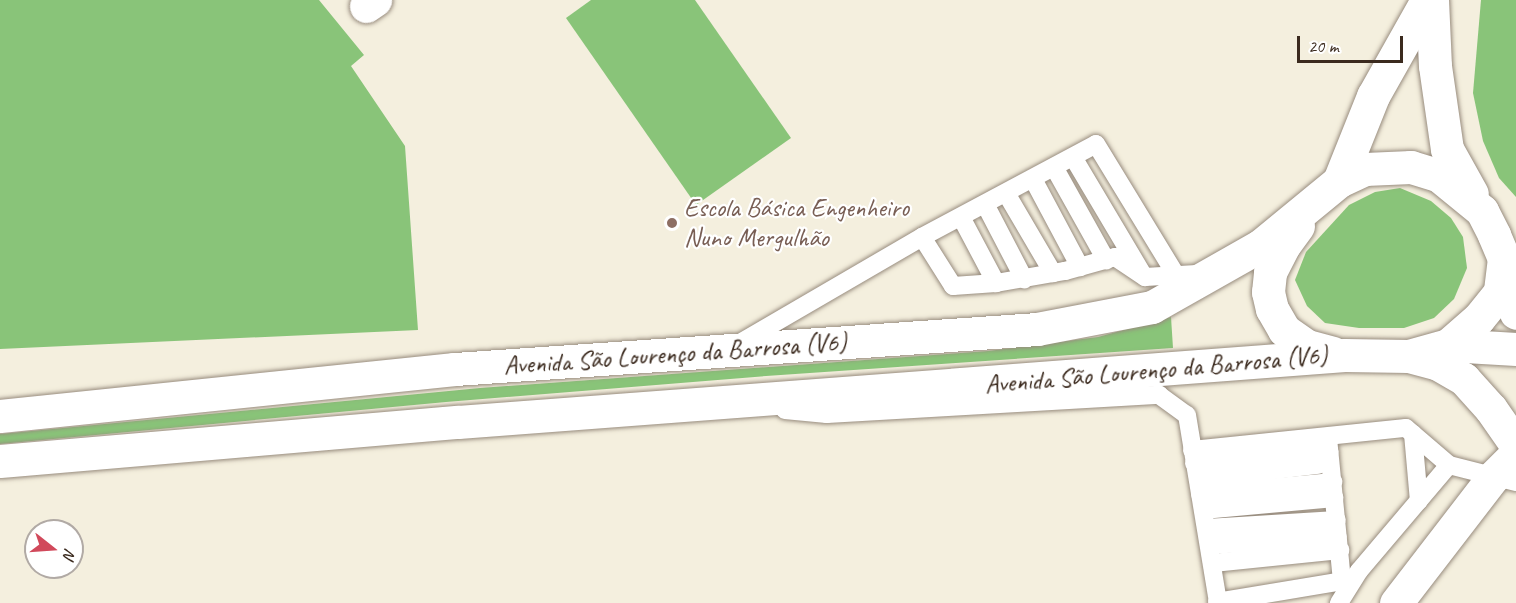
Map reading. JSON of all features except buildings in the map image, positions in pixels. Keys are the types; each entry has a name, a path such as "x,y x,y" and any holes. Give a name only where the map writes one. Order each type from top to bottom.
{"main road":[{"path":"1328,191 1373,96 1427,0"},
{"path":"1432,0 1435,66 1447,149 1499,238 1516,313"},
{"name":"Avenida São Lourenço da Barrosa (V6)","path":"14,415 455,369 1037,329 1152,307 1260,246 1328,191 1365,169 1411,167 1438,175 1499,238 1500,292 1479,318 1448,345"},
{"name":"Avenida São Lourenço da Barrosa (V6)","path":"1328,191 1284,245 1270,273 1268,292 1272,309 1284,330 1307,346 1344,355"},
{"name":"Avenida São Lourenço da Barrosa (V6)","path":"9,460 458,422 724,404 1344,355 1409,356 1448,345 1516,349"},
{"path":"1409,356 1438,364 1464,379 1491,409 1516,445"},
{"path":"1396,603 1505,479 1516,454"}],"lane":[{"path":"726,351 922,237 1096,144 1176,275"},
{"path":"1073,157 1145,277"},
{"path":"1054,167 1106,260"},
{"path":"1032,178 1080,267"},
{"path":"1006,193 1053,273"},
{"path":"984,204 1024,279"},
{"path":"961,217 996,283"},
{"path":"922,237 953,286 1024,279 1115,257 1145,277 1211,274"},
{"path":"724,404 828,414 1159,395 1187,415 1218,602 1342,581 1331,467"},
{"path":"1197,479 1331,467 1406,428 1449,465 1505,479"},
{"path":"1413,434 1419,501"},
{"path":"1339,603 1359,571 1449,465"},
{"path":"1197,479 1331,467"},
{"path":"1197,479 1331,467"},
{"path":"1208,536 1338,536"},
{"path":"1213,563 1338,536"}],"green space":[{"path":"0,0 319,0 364,55 351,66 405,146 418,330 0,349"},
{"path":"591,0 695,0 791,138 696,205 566,18"},
{"path":"1481,0 1516,0 1516,197 1499,178 1483,141 1473,93"},
{"path":"1400,188 1431,201 1451,218 1463,237 1467,268 1454,299 1434,318 1404,328 1359,328 1325,323 1307,306 1295,280 1306,252 1349,205 1375,192"},
{"path":"1171,317 1173,348 766,376 446,402 0,444 0,434 480,388 988,351 1098,337"}],"place":[{"name":"Escola Básica Engenheiro Nuno Mergulhão","path":"672,223"}]}
